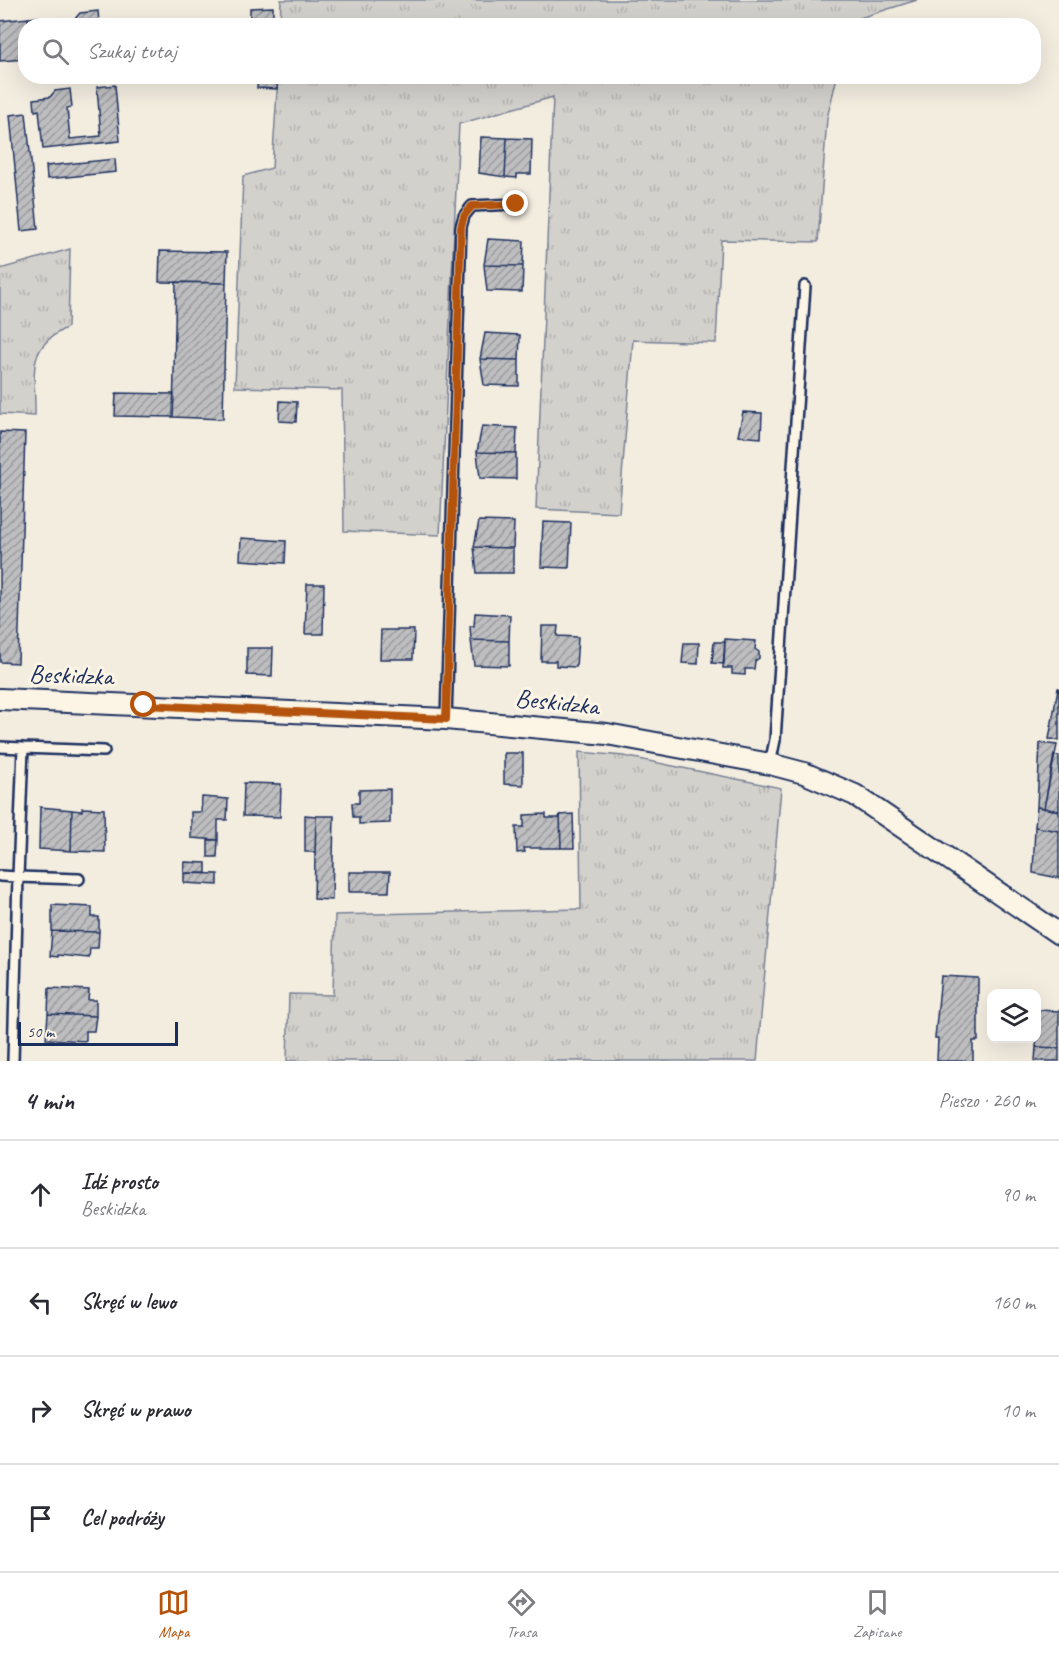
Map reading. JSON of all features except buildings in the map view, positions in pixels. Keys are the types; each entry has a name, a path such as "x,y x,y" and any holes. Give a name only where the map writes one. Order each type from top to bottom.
{"street":[{"name":"Beskidzka","path":"0,699 446,719 607,734 770,764 822,780 855,795 1059,934"}],"lane":[{"path":"446,719 461,227 464,216 472,206 516,204"},
{"path":"770,764 775,740 805,286"},
{"path":"0,747 104,752"},
{"path":"12,1061 23,748"},
{"path":"0,876 79,879"}],"green space":[{"path":"281,0 917,0 860,18 280,18"},
{"path":"278,84 835,84 827,118 818,242 721,240 716,343 633,340 619,513 536,509 553,97 459,124 440,535 344,531 342,390 235,387 243,176 272,168"},
{"path":"70,249 68,327 54,335 38,353 34,374 35,416 0,414 0,269"},
{"path":"579,752 624,756 781,788 757,1061 287,1061 289,994 333,995 335,915 581,909"}],"route":[{"path":"144,705 378,714 446,719 461,227 464,216 472,206 516,204"}]}
